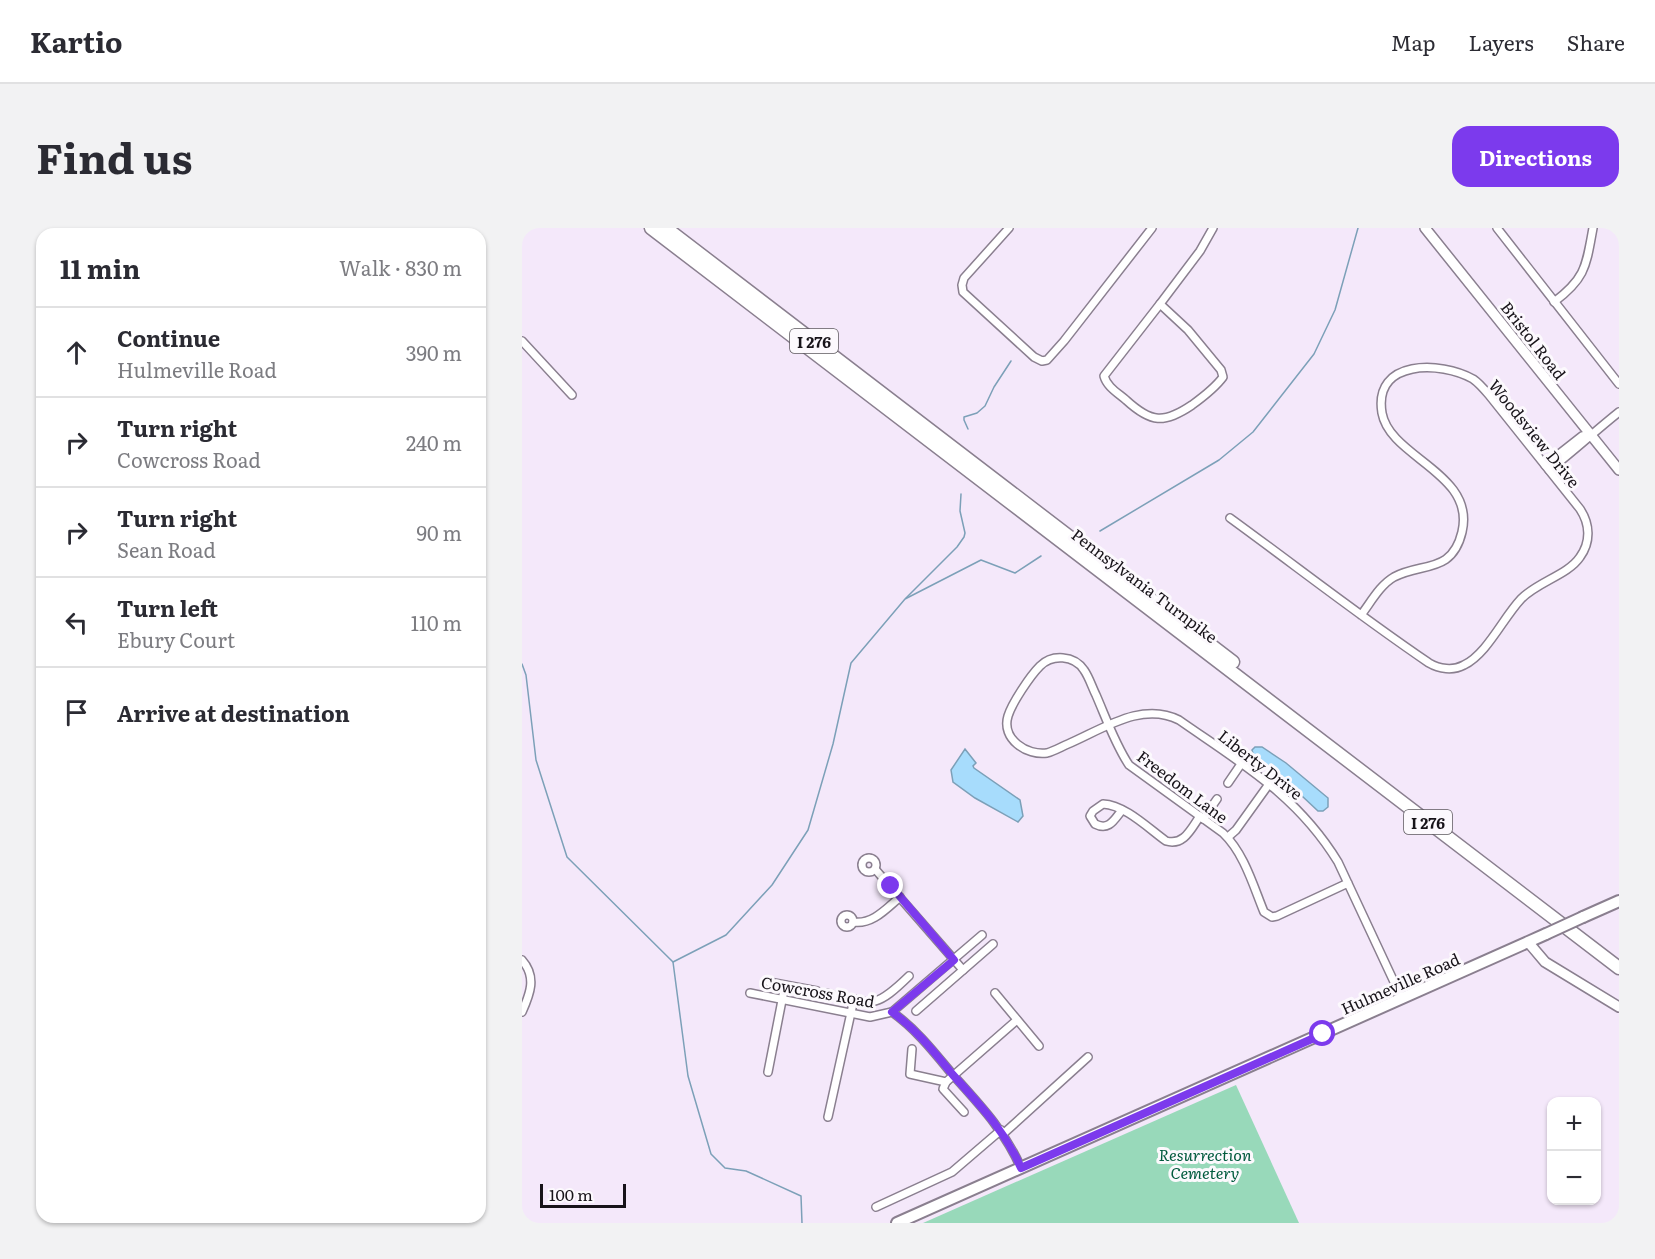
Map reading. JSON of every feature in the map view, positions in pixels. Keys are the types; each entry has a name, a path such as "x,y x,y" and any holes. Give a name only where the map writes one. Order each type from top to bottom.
{"highway":[{"name":"Pennsylvania Turnpike","path":"651,228 1619,968"},
{"name":"Pennsylvania Turnpike","path":"666,228 1619,959"}],"main road":[{"name":"Bristol Road","path":"1425,228 1619,470"},
{"name":"Hulmeville Road","path":"897,1223 1619,901"},
{"path":"1528,942 1545,962 1619,1007"}],"street":[{"path":"1010,228 964,278 963,292 1034,357 1042,361 1047,360 1064,342 1152,228"},
{"path":"1160,304 1188,330 1223,374 1220,382 1199,400 1173,417 1160,419 1138,412 1107,384 1104,376 1200,251 1214,228"},
{"path":"1497,228 1619,384"},
{"path":"1554,302 1571,289 1581,277 1593,228"},
{"path":"522,341 572,395"},
{"name":"Woodsview Drive","path":"1230,518 1361,615 1434,666 1454,668 1472,661 1521,599 1544,581 1574,563 1585,547 1588,533 1586,518 1489,395 1472,379 1423,366 1403,370 1386,388 1382,401 1382,412 1387,427 1448,484 1460,503 1463,523 1460,540 1445,560 1431,567 1392,579 1381,589 1361,615"},
{"path":"1547,468 1582,436 1590,434 1619,412"},
{"name":"Liberty Drive","path":"1110,726 1085,670 1074,662 1059,657 1052,658 1036,670 1008,717 1007,727 1015,742 1025,751 1038,754 1051,752 1135,715 1144,713 1170,716 1241,764 1294,804 1318,831 1338,862 1402,999"},
{"name":"Freedom Lane","path":"1110,726 1128,765 1228,837 1239,853 1264,912 1272,917 1348,883"},
{"path":"1228,783 1241,764"},
{"path":"1228,837 1236,830 1269,784"},
{"path":"1122,810 1172,843 1184,838 1217,799"},
{"path":"875,869 963,970"},
{"path":"853,922 868,921 882,913 900,897"},
{"path":"892,1012 981,935"},
{"path":"916,1011 993,944"},
{"path":"522,960 530,972 530,990 522,1012"},
{"path":"826,993 868,1002 884,999 909,976"},
{"path":"769,982 816,991"},
{"path":"768,1072 785,985"},
{"name":"Cowcross Road","path":"750,993 876,1017 892,1012 915,1030 1002,1132 1021,1168"},
{"path":"995,993 1039,1046"},
{"path":"828,1117 854,999"},
{"path":"964,1112 944,1089 946,1082 1017,1020"},
{"path":"912,1049 910,1074 946,1082"},
{"path":"876,1206 952,1172 1088,1057"}],"green space":[{"name":"Resurrection Cemetery","path":"1236,1085 1299,1223 923,1223"}],"water":[{"path":"1255,747 1262,747 1286,763 1328,798 1328,807 1323,811 1318,811 1285,780 1254,757 1252,750"},
{"path":"965,749 976,763 974,768 1020,800 1023,816 1018,822 975,798 953,782 951,770"}],"waterway":[{"path":"1100,531 1219,460 1253,432 1314,354 1335,310 1358,228"},
{"path":"968,429 964,417 977,413 985,406 1011,361"},
{"path":"906,598 957,547 964,537 960,511 961,494"},
{"path":"673,962 726,935 772,885 808,830 833,744 851,663 905,599 981,560 1015,573 1041,556"},
{"path":"522,664 526,675 536,760 567,857 673,962 688,1076 711,1154 725,1168 746,1171 801,1196 802,1223"}],"route":[{"path":"891,886 954,960 892,1012 915,1030 987,1113 1008,1141 1021,1168 1323,1034"}]}
